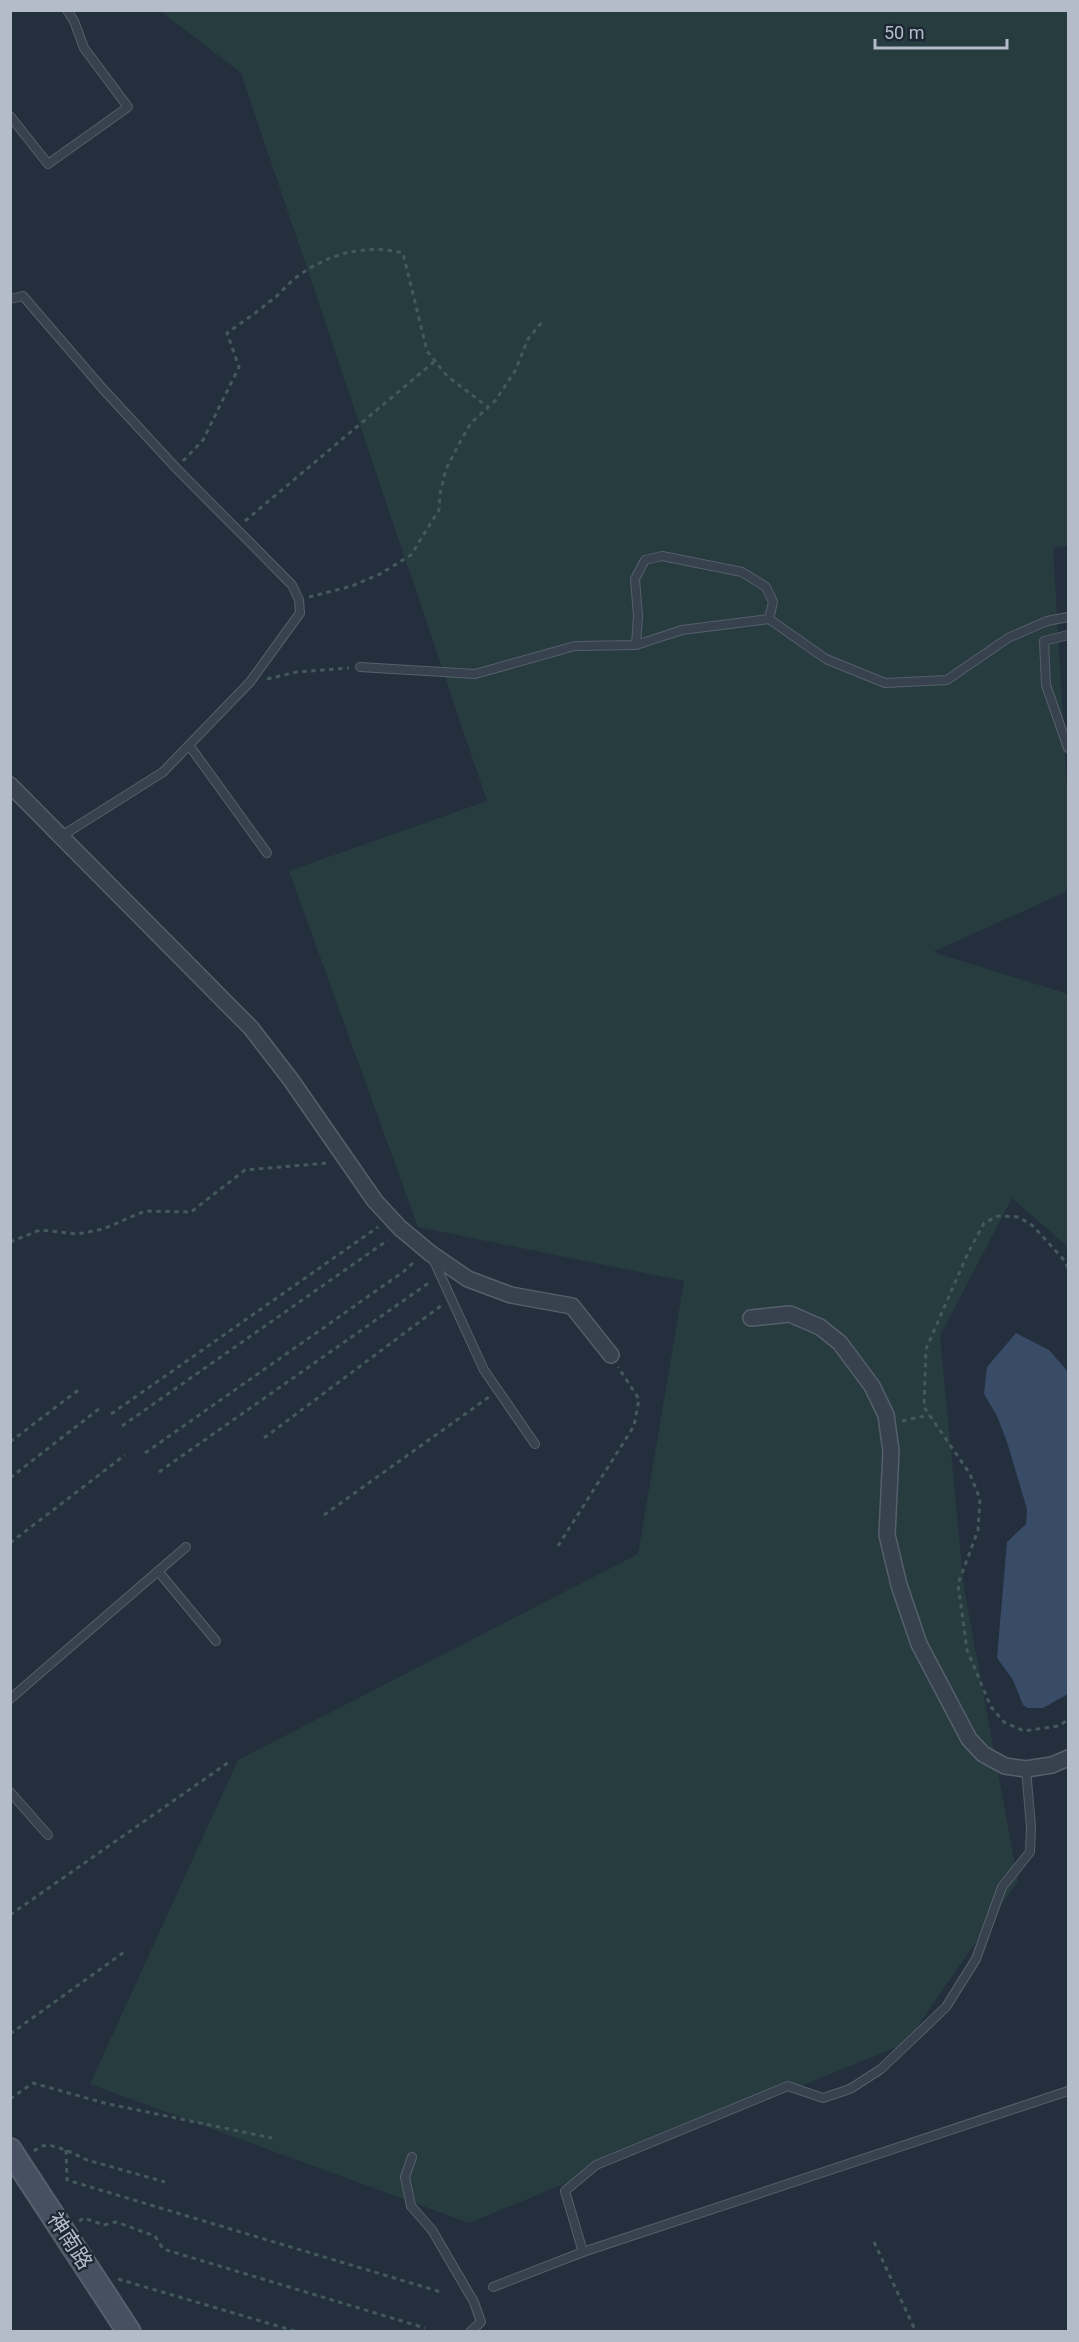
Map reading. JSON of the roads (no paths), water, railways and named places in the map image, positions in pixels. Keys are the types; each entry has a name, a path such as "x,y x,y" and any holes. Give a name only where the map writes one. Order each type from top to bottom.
{"street":[{"path":"10,785 60,838 251,1028 291,1080 375,1201 400,1228 468,1280 511,1296 572,1306 611,1355"},
{"path":"752,1318 790,1314 820,1327 840,1343 872,1386 886,1415 891,1451 887,1536 899,1585 919,1644 969,1739 983,1754 1005,1766 1026,1769 1052,1765 1068,1758"},
{"name":"神南路","path":"14,2156 129,2331"}],"lane":[{"path":"10,116 48,164 128,107 84,48 74,21 67,10"},
{"path":"10,298 23,296 103,389 176,468 292,585 299,600 300,613 250,682 163,772 60,838"},
{"path":"636,645 638,616 635,579 645,560 662,556 742,572 766,587 773,602 769,619"},
{"path":"360,667 474,674 575,646 636,645 681,630 769,619 826,659 885,683 947,680 1008,638 1047,621 1068,617"},
{"path":"1068,635 1044,641 1046,685 1068,748"},
{"path":"189,745 267,853"},
{"path":"426,1249 441,1275 484,1370 535,1444"},
{"path":"10,1699 186,1547"},
{"path":"158,1571 216,1641"},
{"path":"583,2252 565,2191 596,2165 788,2086 823,2098 850,2089 881,2069 946,2007 976,1959 1002,1887 1030,1852 1031,1827 1026,1769"},
{"path":"11,1794 48,1835"},
{"path":"493,2287 583,2252 1068,2091"},
{"path":"412,2157 405,2177 411,2206 432,2230 474,2302 481,2322 471,2331"}],"water":[{"path":"1016,1333 1049,1350 1068,1372 1068,1694 1043,1708 1028,1708 1023,1705 1013,1680 997,1658 1007,1542 1026,1524 1027,1509 1007,1442 997,1416 984,1394 987,1367"}]}
